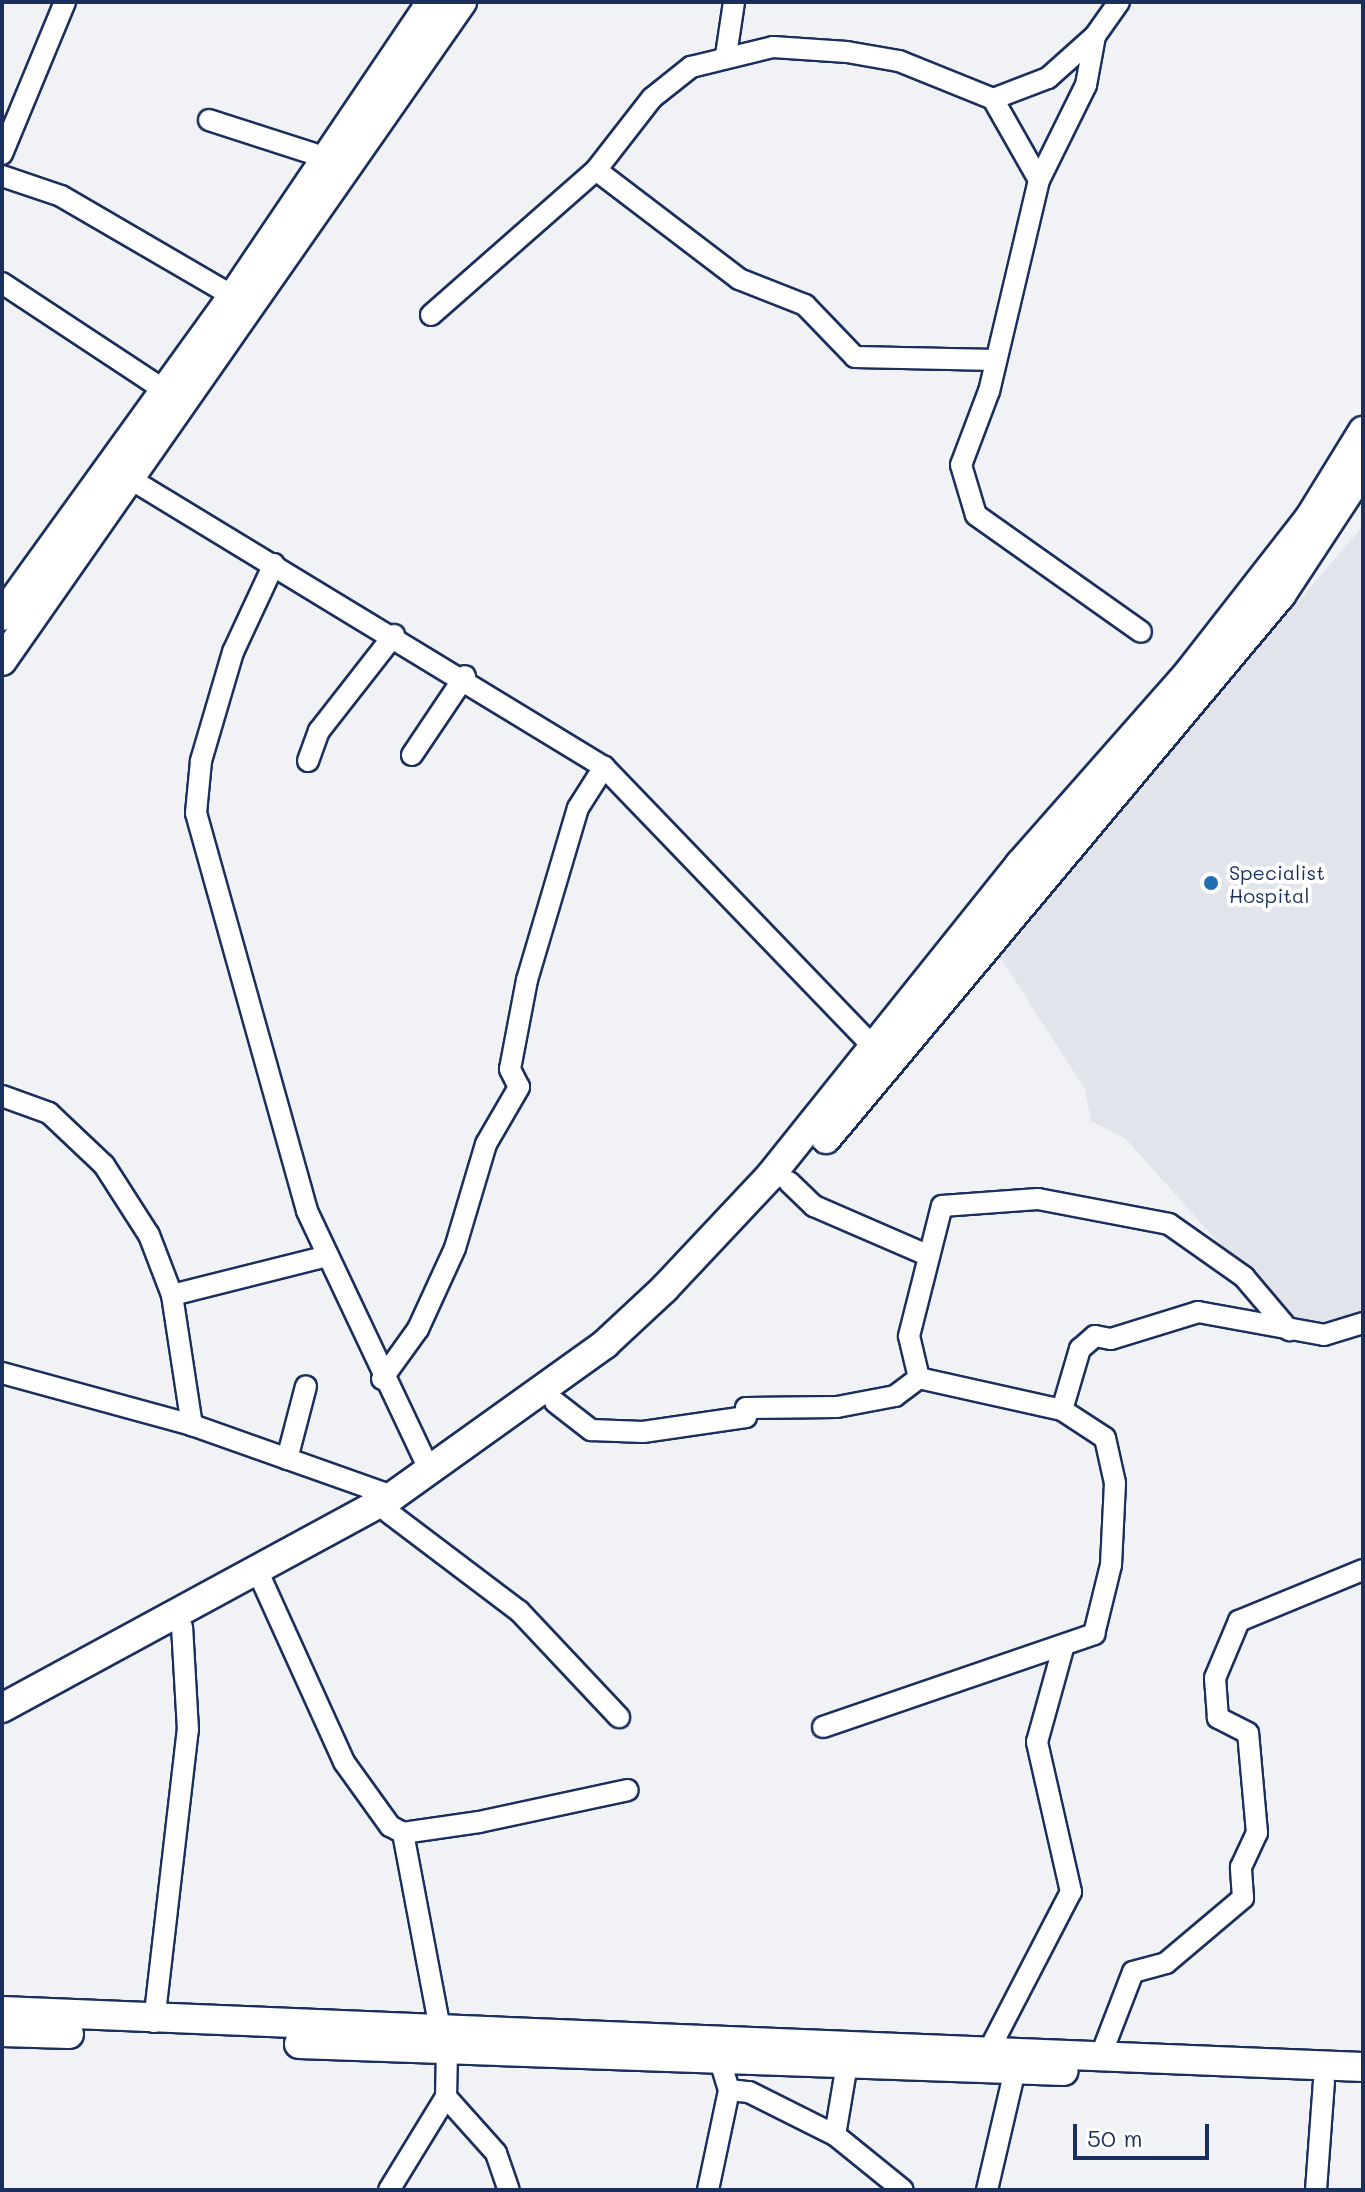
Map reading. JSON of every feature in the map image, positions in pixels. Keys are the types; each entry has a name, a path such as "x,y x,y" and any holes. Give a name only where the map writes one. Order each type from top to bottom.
{"main road":[{"path":"2,661 120,472 164,390 233,296 431,2"},
{"path":"2,616 120,472 462,2"},
{"path":"2,1727 262,1581 555,1402 680,1295 789,1182 1020,864 1207,648 1316,509 1363,431"},
{"path":"2,1708 390,1504 430,1471 605,1344 664,1289 882,1056 1281,595 1363,470"},
{"path":"2,2011 847,2064 1363,2083"},
{"path":"2,2032 990,2048 1363,2067"}],"street":[{"path":"2,154 65,2"},
{"path":"726,55 734,2"},
{"path":"993,99 1048,78 1095,36 1119,2"},
{"path":"1095,36 1086,85 1039,180 996,360 961,465 967,500 976,515 1141,632"},
{"path":"431,315 596,170 652,98 691,67 726,55 773,47 847,52 899,61 993,99 1039,180"},
{"path":"209,120 314,154"},
{"path":"596,170 739,279 805,305 855,357 996,360"},
{"path":"2,176 61,196 233,296"},
{"path":"2,283 164,390"},
{"path":"120,472 465,676 604,767 882,1056"},
{"path":"274,564 233,652 201,761 196,813 241,990 327,1256 382,1379 430,1471"},
{"path":"308,761 319,731 394,635"},
{"path":"412,755 465,676"},
{"path":"382,1379 418,1329 455,1248 486,1144 519,1087 510,1069 527,980 578,808 604,767"},
{"path":"2,1096 49,1113 104,1165 149,1235 172,1295 192,1425"},
{"path":"789,1182 814,1206 925,1254"},
{"path":"919,1378 909,1336 925,1254 942,1206 1038,1199 1169,1224 1244,1277 1289,1330"},
{"path":"172,1295 327,1256"},
{"path":"1062,1410 1087,1339 1198,1312 1324,1335 1363,1323"},
{"path":"2,1373 192,1425 287,1459 390,1504 519,1611 619,1717"},
{"path":"555,1402 591,1430 643,1432 746,1417 746,1408 837,1407 895,1396 919,1378 1062,1410 1105,1438 1116,1537 1094,1634 1063,1648 937,1683 823,1727"},
{"path":"287,1459 306,1386"},
{"path":"1101,2055 1133,1972 1166,1963 1243,1898 1241,1867 1257,1833 1248,1733 1218,1718 1215,1678 1239,1621 1363,1570"},
{"path":"262,1581 344,1762 371,1804 403,1833 444,2039 446,2097 389,2190"},
{"path":"154,2022 188,1730 182,1627"},
{"path":"990,2048 1071,1892 1037,1742 1063,1648"},
{"path":"403,1833 628,1790"},
{"path":"708,2190 729,2090 719,2057"},
{"path":"835,2135 847,2064"},
{"path":"987,2190 1015,2070"},
{"path":"1316,2190 1324,2081"},
{"path":"729,2090 749,2092 835,2135 903,2190"},
{"path":"446,2097 496,2153 509,2190"}],"shaded area":[{"name":"Specialist Hospital","path":"1363,526 1363,1317 1323,1332 1289,1322 1126,1139 1091,1121 1085,1089 997,953"}],"place":[{"name":"Specialist Hospital","path":"1211,883"}]}
